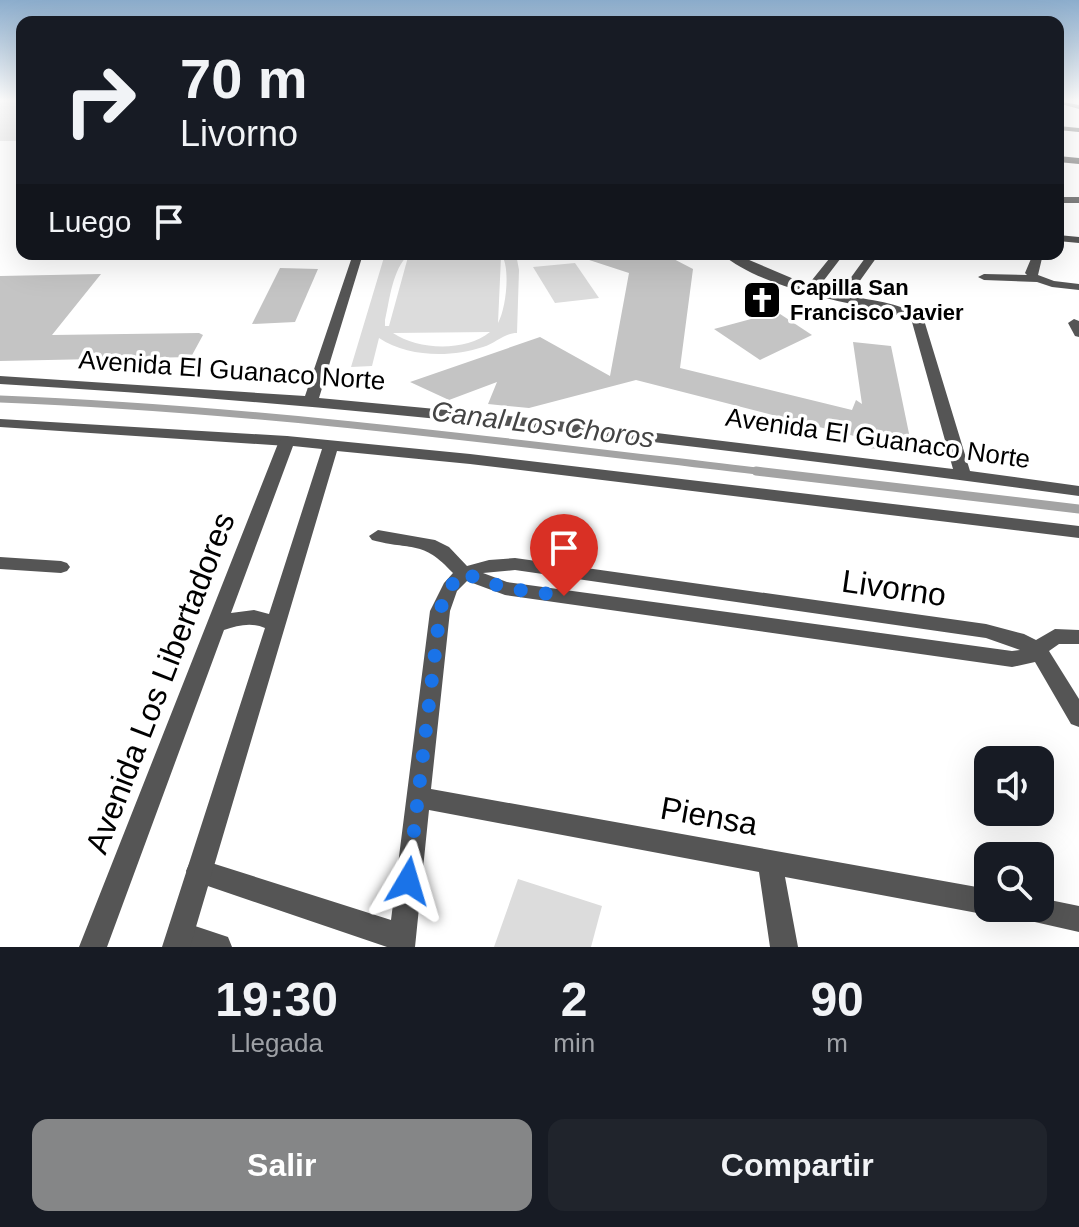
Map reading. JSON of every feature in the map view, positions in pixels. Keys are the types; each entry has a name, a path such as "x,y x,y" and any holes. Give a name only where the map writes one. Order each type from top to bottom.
{"street":[{"path":"311,401 356,260"},
{"path":"737,260 811,289 904,313 921,325 963,475"},
{"path":"811,289 834,260"},
{"path":"842,298 870,260"},
{"path":"1036,260 1031,273 1037,279"},
{"path":"984,277 1037,279 1079,287"},
{"name":"Avenida El Guanaco Norte","path":"0,380 311,401 658,436 1079,491"},
{"path":"0,423 331,445 1079,532"},
{"name":"Avenida Los Libertadores","path":"93,947 287,441"},
{"path":"218,947 178,940 331,445"},
{"name":"Livorno","path":"378,536 429,544 443,551 463,573 505,588 1000,658 1023,658 1055,636 1079,637"},
{"path":"0,563 61,567"},
{"name":"Livorno","path":"463,573 486,566 515,564 986,631 1017,639 1038,650"},
{"path":"199,871 401,942 440,611 446,591 463,573"},
{"path":"739,597 741,622"},
{"path":"217,625 250,617 269,621 276,626"},
{"path":"1038,650 1079,718"},
{"name":"Piensa","path":"418,797 974,899"},
{"path":"770,862 784,947"},
{"path":"1054,914 1079,919"}],"shaded area":[{"path":"383,260 404,260 392,285 385,320 385,326 389,326 407,260 501,260 498,323 506,288 504,260 517,260 517,333 470,351 443,354 403,349 379,338 372,366 351,367","holes":["490,332 468,343 428,345 403,339 393,333"]},
{"path":"575,263 599,298 555,303 533,267"},
{"path":"518,879 602,906 591,947 494,947"}],"building":[{"path":"589,260 676,260 693,269 680,368 852,410 856,400 862,404 853,342 891,346 913,453 860,447 858,437 636,380 529,408 488,404 497,382 449,400 410,382 540,337 610,376 629,273"},
{"path":"280,268 318,269 295,322 252,324"},
{"path":"101,274 52,335 199,333 203,335 191,357 0,361 0,276"},
{"path":"777,312 812,335 760,360 714,329"}],"waterway":[{"name":"Canal Los Choros","path":"0,399 291,419 1079,509"}],"place":[{"name":"Capilla San Francisco Javier","path":"762,300"}],"route":[{"path":"408,881 440,611 446,591 463,573 505,588 564,596"}]}
